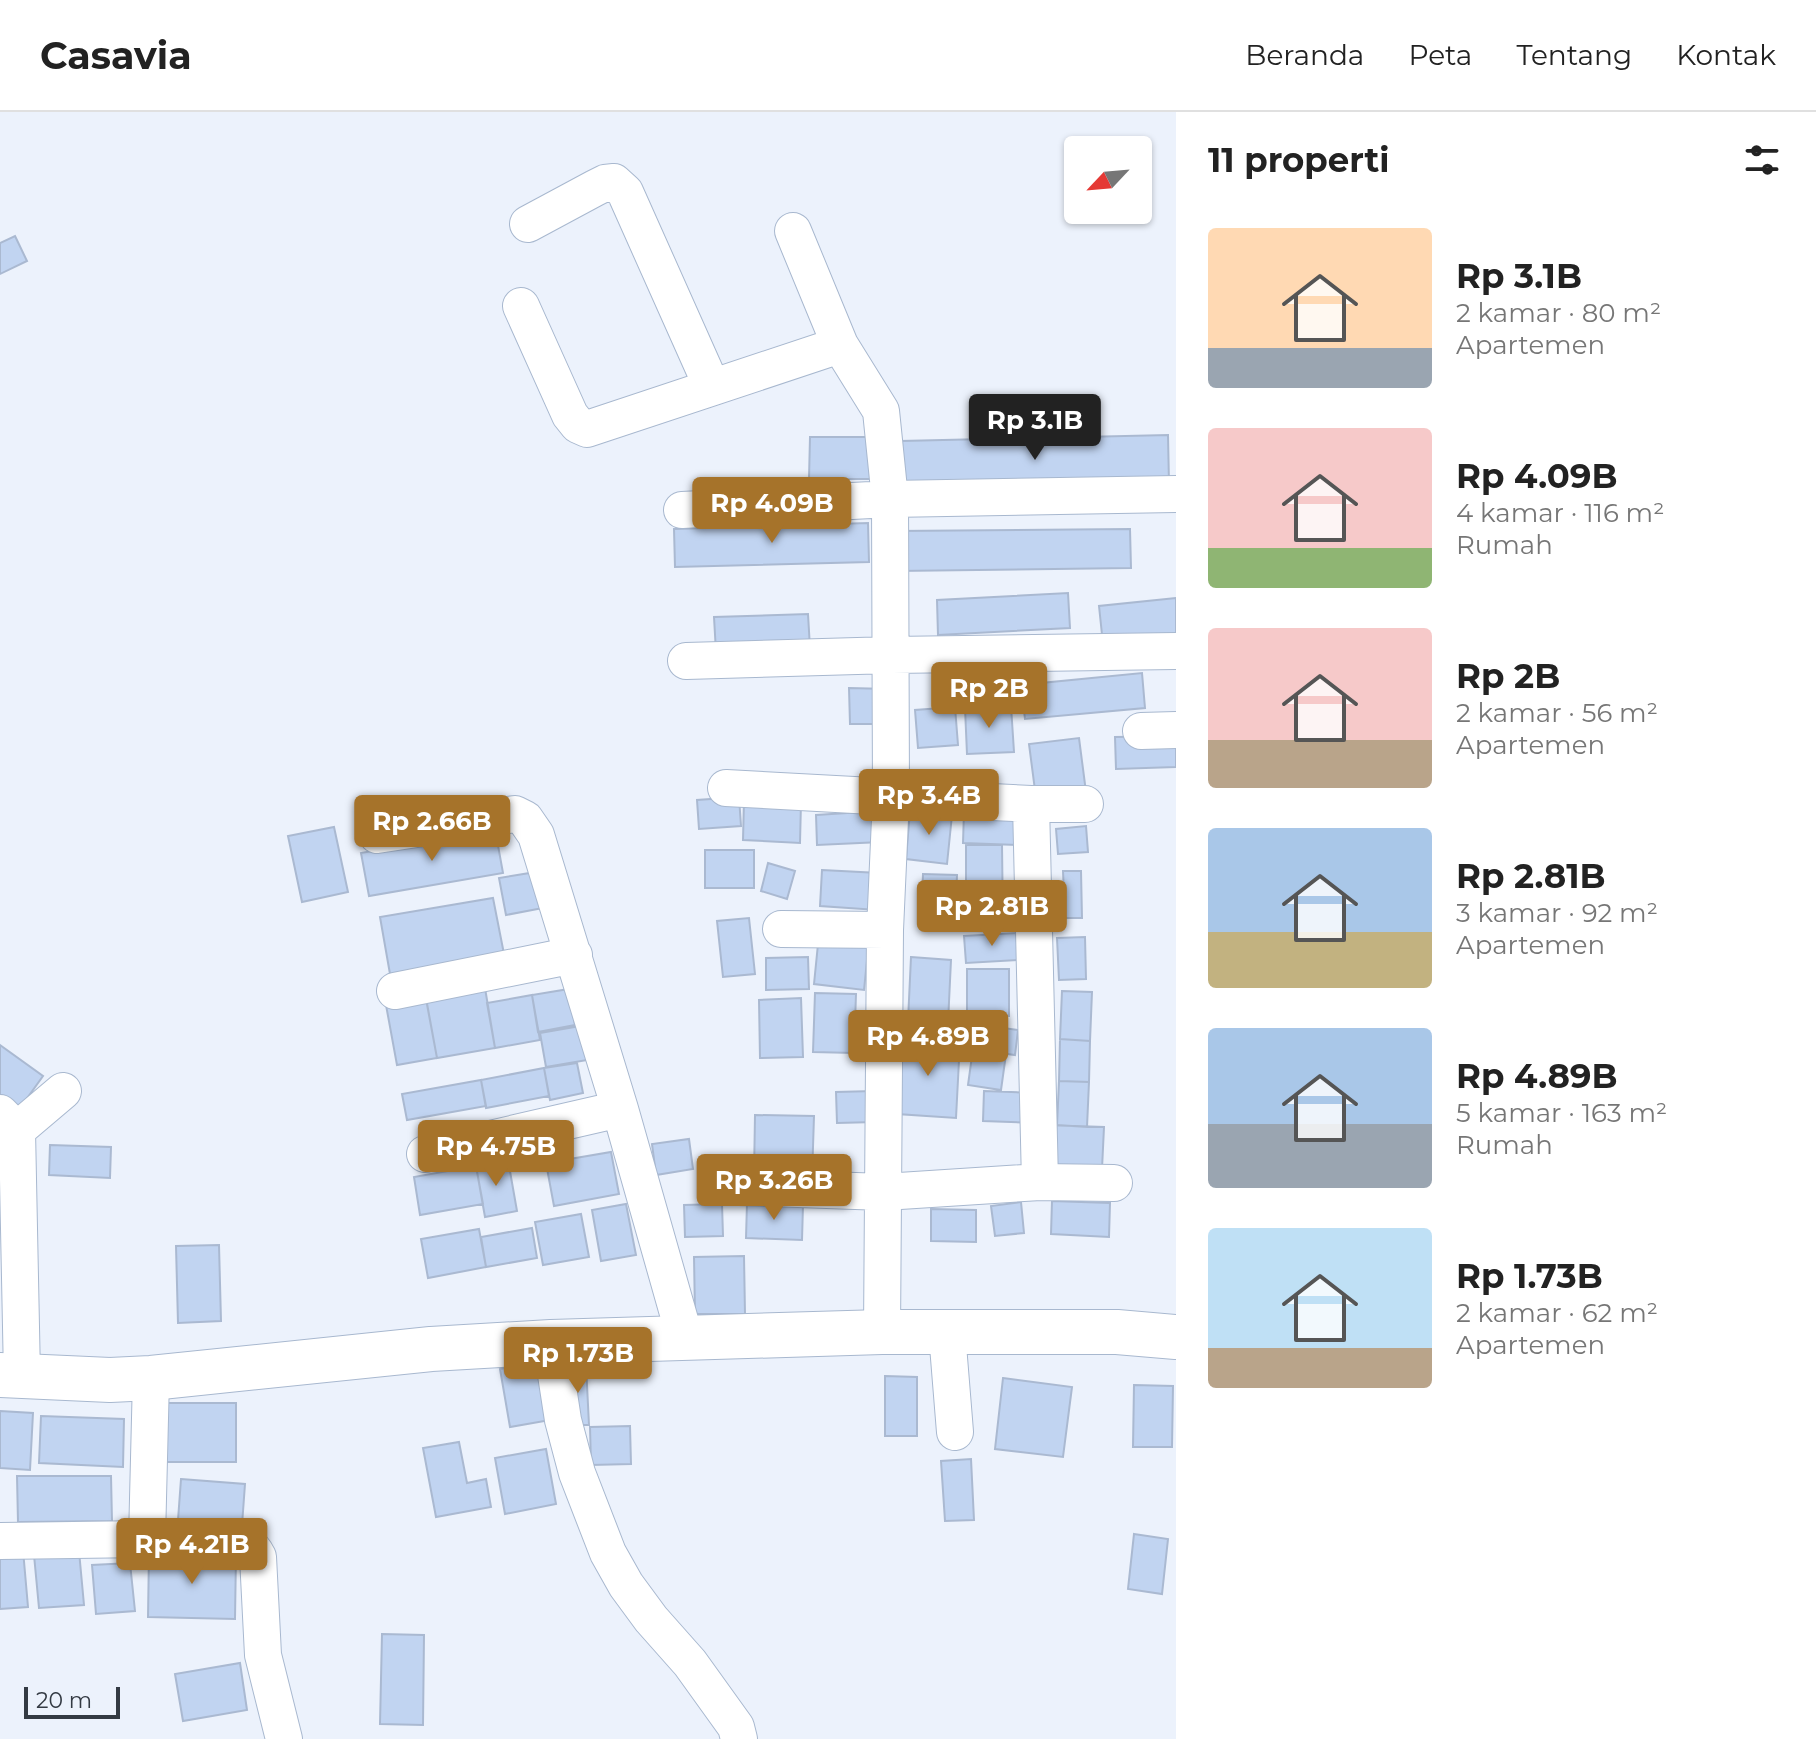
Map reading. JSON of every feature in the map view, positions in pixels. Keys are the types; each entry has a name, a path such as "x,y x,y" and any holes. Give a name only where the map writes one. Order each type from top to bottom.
{"street":[{"path":"528,224 605,183 614,182 625,192 712,387"},
{"path":"793,231 840,345 881,411 890,499 891,797 885,930 882,1332"},
{"path":"521,306 570,415 578,425 587,429 840,345"},
{"path":"682,510 890,499 1176,494"},
{"path":"686,661 1176,651"},
{"path":"726,788 1031,804 1085,804"},
{"path":"1031,804 1040,1182"},
{"path":"377,835 515,814 525,819 536,835 620,1109 685,1338"},
{"path":"781,929 885,930"},
{"path":"395,991 574,955"},
{"path":"63,1091 8,1121 11,1376 110,1380 151,1378 431,1349 551,1342 882,1332 1117,1332 1176,1337"},
{"path":"425,1154 620,1109"},
{"path":"739,1187 884,1192 1040,1182 1114,1183"},
{"path":"947,1333 955,1432"},
{"path":"551,1342 563,1420 577,1473 608,1553 651,1619 690,1663 736,1727 739,1739"},
{"path":"147,1539 151,1378"},
{"path":"0,1541 147,1539 247,1544 258,1557 263,1655 284,1739"}],"building":[{"path":"15,236 27,261 0,274 0,243"},
{"path":"1168,435 1169,484 903,490 901,441"},
{"path":"810,437 874,437 875,479 809,479"},
{"path":"868,523 869,562 675,567 674,529"},
{"path":"1130,529 1131,568 896,571 895,531"},
{"path":"1068,593 1070,628 938,635 937,600"},
{"path":"1176,598 1176,636 1103,644 1099,606"},
{"path":"808,614 810,648 716,652 714,617"},
{"path":"1142,673 1145,708 1025,719 1021,685"},
{"path":"849,688 888,689 888,724 850,724"},
{"path":"1011,706 1014,752 967,754 965,708"},
{"path":"955,707 958,745 918,748 915,710"},
{"path":"1176,736 1176,767 1116,769 1115,737"},
{"path":"1079,738 1086,792 1036,798 1029,744"},
{"path":"739,797 741,826 699,829 697,800"},
{"path":"744,800 801,802 800,843 743,840"},
{"path":"879,811 881,842 817,845 816,815"},
{"path":"910,811 952,815 947,864 906,859"},
{"path":"964,811 1023,814 1021,845 963,843"},
{"path":"1086,826 1088,852 1058,854 1056,829"},
{"path":"334,827 348,892 302,902 288,836"},
{"path":"495,829 503,873 369,896 361,853"},
{"path":"966,845 1002,845 1003,925 966,925"},
{"path":"705,850 754,850 754,888 705,888"},
{"path":"768,863 795,871 787,899 761,891"},
{"path":"822,870 879,873 877,910 820,906"},
{"path":"1063,871 1081,871 1082,918 1065,918"},
{"path":"536,872 543,908 506,915 499,878"},
{"path":"923,874 957,875 955,928 921,926"},
{"path":"493,898 504,954 390,974 380,917"},
{"path":"749,918 755,974 723,977 717,921"},
{"path":"1019,933 1020,960 966,963 964,936"},
{"path":"819,934 869,940 864,990 814,984"},
{"path":"1085,937 1086,979 1059,980 1057,938"},
{"path":"808,957 809,989 766,990 766,958"},
{"path":"911,957 951,960 948,1023 908,1021"},
{"path":"967,969 1009,969 1009,1016 967,1016"},
{"path":"485,988 495,1048 437,1058 426,999"},
{"path":"569,989 575,1025 538,1032 532,995"},
{"path":"1062,991 1092,992 1090,1041 1060,1039"},
{"path":"815,993 856,994 854,1053 813,1052"},
{"path":"532,995 540,1040 495,1048 487,1003"},
{"path":"426,998 437,1058 397,1065 386,1005"},
{"path":"801,998 803,1057 760,1058 759,1000"},
{"path":"966,1023 1018,1030 1015,1055 964,1048"},
{"path":"586,1025 593,1059 546,1067 540,1033"},
{"path":"901,1037 960,1041 956,1118 897,1114"},
{"path":"1060,1039 1090,1041 1089,1082 1059,1081"},
{"path":"0,1045 43,1076 20,1108 0,1094"},
{"path":"973,1049 1006,1054 1001,1090 968,1085"},
{"path":"577,1063 583,1093 550,1100 544,1068"},
{"path":"544,1068 549,1096 486,1108 481,1080"},
{"path":"481,1080 486,1106 407,1120 402,1094"},
{"path":"1059,1081 1089,1082 1087,1127 1057,1125"},
{"path":"874,1091 875,1122 837,1123 836,1092"},
{"path":"984,1091 1034,1093 1034,1123 983,1121"},
{"path":"755,1115 814,1116 812,1178 754,1176"},
{"path":"1045,1125 1104,1127 1102,1169 1044,1167"},
{"path":"689,1139 693,1169 656,1175 652,1144"},
{"path":"50,1145 111,1147 110,1178 49,1175"},
{"path":"611,1152 619,1194 554,1206 546,1163"},
{"path":"508,1160 517,1211 485,1217 476,1166"},
{"path":"476,1166 483,1204 420,1215 414,1177"},
{"path":"1052,1201 1110,1203 1109,1237 1051,1234"},
{"path":"1021,1202 1024,1233 995,1236 991,1206"},
{"path":"747,1203 803,1205 802,1240 746,1238"},
{"path":"626,1204 636,1255 601,1261 592,1210"},
{"path":"722,1204 723,1236 685,1237 684,1205"},
{"path":"931,1209 976,1210 976,1242 931,1241"},
{"path":"581,1214 589,1257 543,1265 535,1222"},
{"path":"532,1228 537,1258 486,1267 481,1237"},
{"path":"479,1229 486,1267 428,1278 421,1239"},
{"path":"219,1245 221,1321 178,1323 176,1246"},
{"path":"744,1256 745,1314 695,1314 694,1257"},
{"path":"545,1361 556,1419 510,1427 500,1369"},
{"path":"586,1365 589,1425 569,1425 566,1366"},
{"path":"885,1376 917,1377 917,1436 885,1436"},
{"path":"1003,1378 1072,1387 1063,1457 995,1449"},
{"path":"1134,1385 1173,1386 1172,1447 1133,1447"},
{"path":"162,1403 236,1403 236,1462 162,1462"},
{"path":"0,1411 33,1413 30,1470 0,1468"},
{"path":"41,1416 124,1419 123,1467 39,1463"},
{"path":"630,1426 631,1464 591,1465 590,1427"},
{"path":"459,1442 467,1483 486,1479 491,1507 436,1517 423,1448"},
{"path":"546,1449 556,1504 505,1514 495,1458"},
{"path":"971,1459 974,1520 945,1521 941,1461"},
{"path":"17,1476 111,1476 112,1521 18,1522"},
{"path":"181,1479 245,1484 242,1525 178,1520"},
{"path":"1134,1534 1168,1539 1162,1594 1128,1589"},
{"path":"23,1550 28,1607 0,1609 0,1552"},
{"path":"79,1551 84,1605 39,1608 34,1555"},
{"path":"149,1552 236,1554 235,1619 148,1617"},
{"path":"130,1563 135,1611 96,1614 92,1565"},
{"path":"382,1634 424,1635 423,1725 380,1724"},
{"path":"240,1663 247,1710 183,1721 175,1674"}]}
